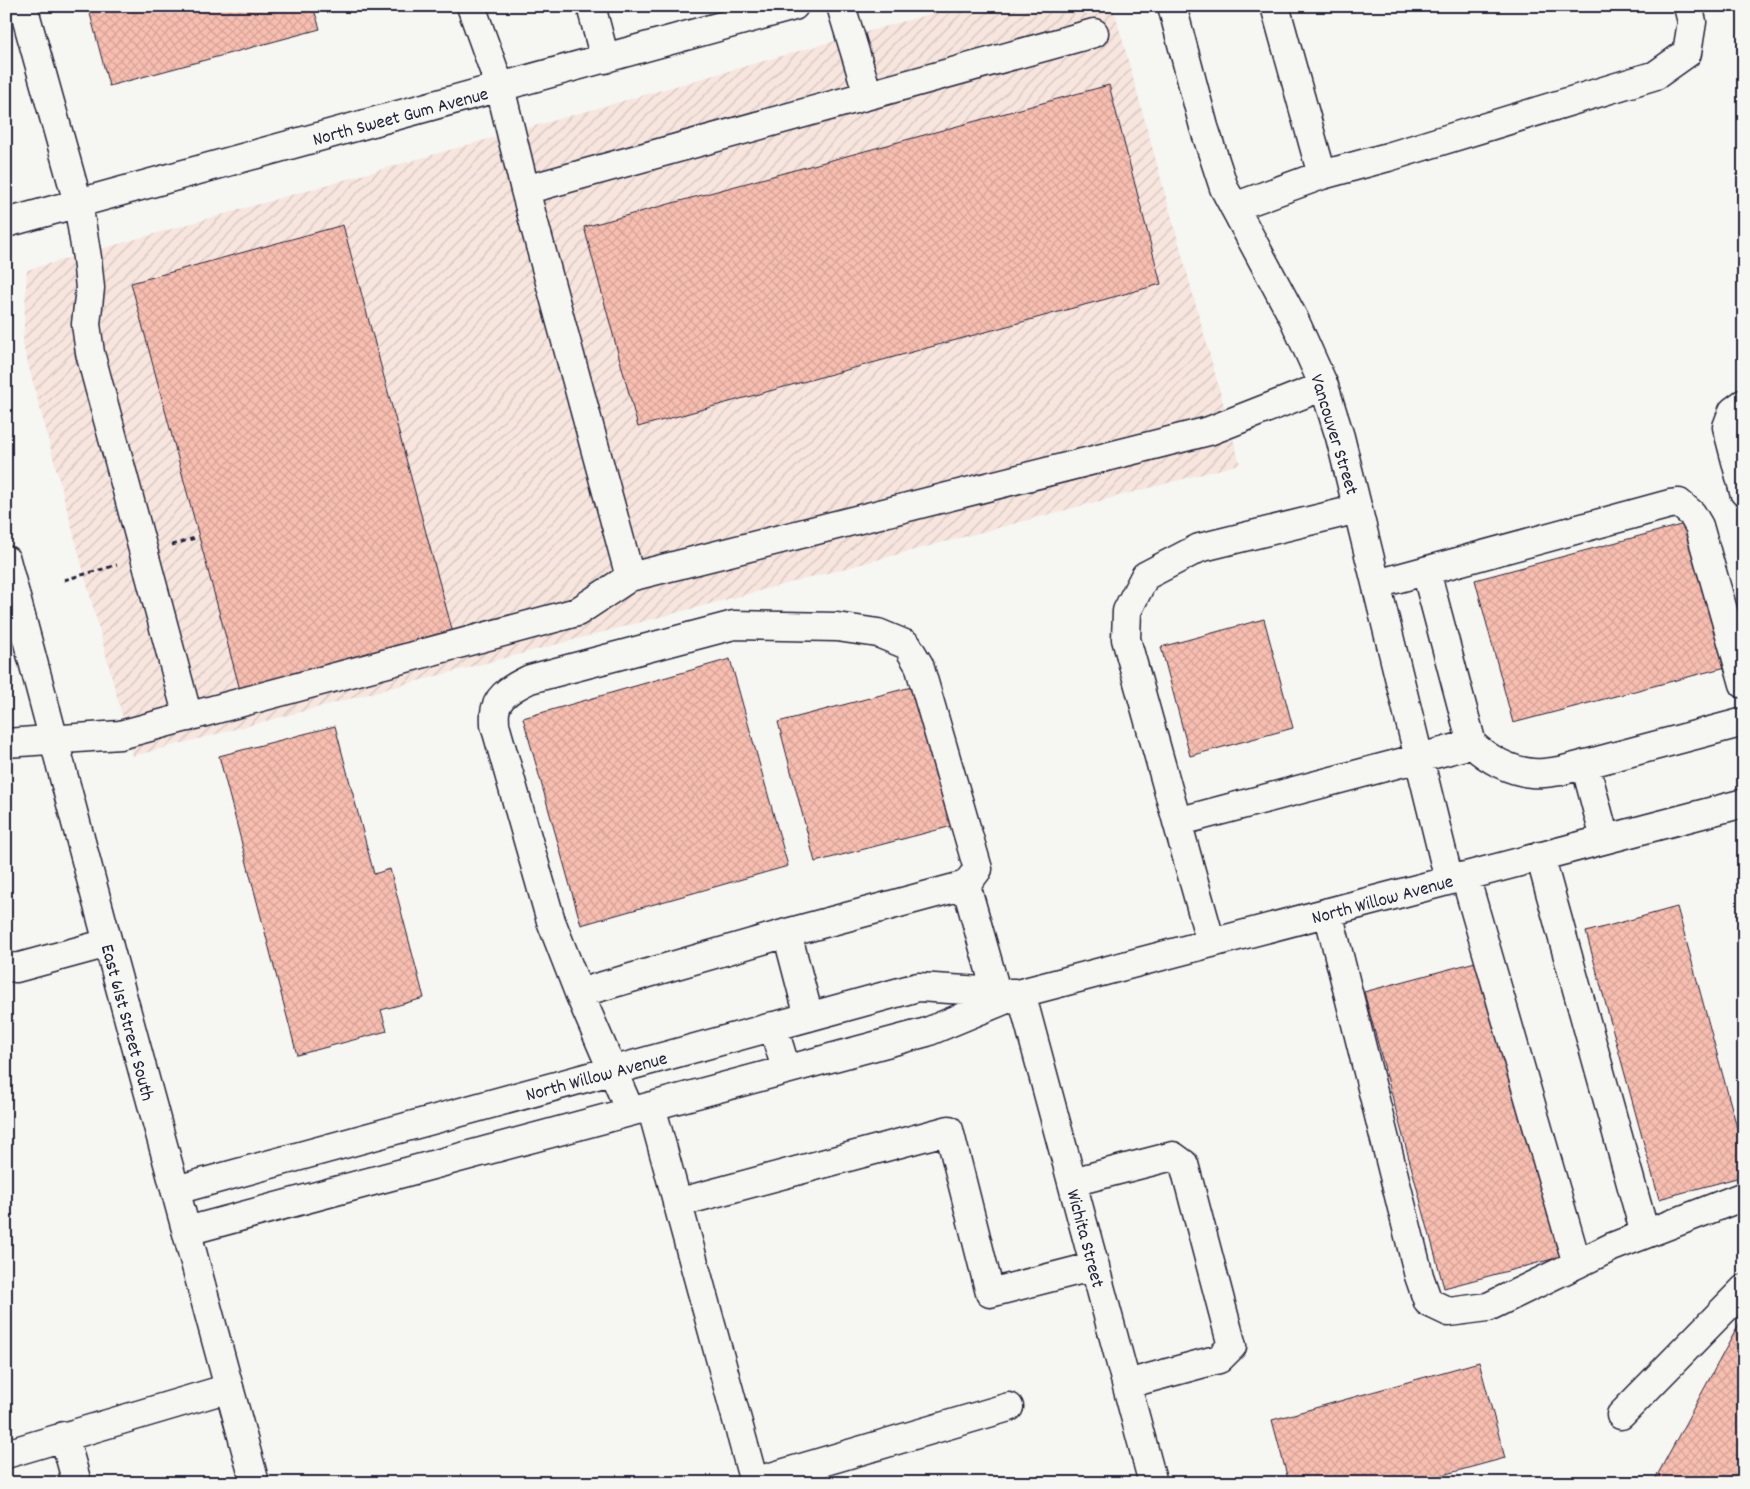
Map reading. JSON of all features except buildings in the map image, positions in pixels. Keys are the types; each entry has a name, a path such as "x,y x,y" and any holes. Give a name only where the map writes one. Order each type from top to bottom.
{"street":[{"path":"23,6 78,203 90,288 86,324 90,353 188,717"},
{"path":"471,6 500,87 525,190 630,577"},
{"path":"591,6 605,59"},
{"name":"North Sweet Gum Avenue","path":"6,223 794,6"},
{"path":"841,6 868,95"},
{"name":"Vancouver Street","path":"1172,6 1204,127 1224,188 1294,319 1324,386 1340,437 1420,758 1578,1264"},
{"path":"1275,6 1322,175"},
{"path":"1234,207 1322,175 1388,157 1656,75 1687,53 1692,22 1688,6"},
{"path":"525,190 1094,33"},
{"path":"6,743 120,735 577,612 630,577 1209,431 1324,386"},
{"path":"1744,404 1733,412 1727,427 1744,492"},
{"path":"1377,584 1679,503 1692,514 1699,526 1744,684"},
{"path":"1211,943 1126,639 1127,612 1145,576 1199,548 1358,509"},
{"name":"East 61st Street South","path":"6,560 255,1483"},
{"path":"1426,571 1472,744 1483,755 1495,761 1518,770 1534,773 1560,771 1744,722"},
{"path":"579,993 787,933 966,885 978,869 919,664 907,645 878,633 837,628 734,625 530,679 511,690 502,698 496,707 495,725 551,921 579,993 612,1070 640,1109 677,1204 754,1482 1009,1407"},
{"path":"1177,822 1472,744"},
{"path":"1585,764 1605,839"},
{"name":"North Willow Avenue","path":"187,1230 927,1032 1005,996 1605,839 1742,808"},
{"path":"1540,856 1646,1234"},
{"name":"Wichita Street","path":"966,885 1072,1182 1153,1483"},
{"path":"1328,912 1419,1276 1428,1302 1449,1312 1488,1307 1612,1247 1744,1196"},
{"path":"787,933 808,1017"},
{"path":"6,966 16,968 108,943"},
{"name":"North Willow Avenue","path":"176,1190 918,986 1005,996"},
{"path":"773,1026 786,1070"},
{"path":"677,1204 949,1130 990,1293 1095,1266"},
{"path":"1072,1182 1173,1156 1184,1164 1232,1346 1219,1360 1127,1384"},
{"path":"1621,1415 1744,1289"},
{"path":"6,1454 229,1388"},
{"path":"64,1436 77,1483"}],"shaded area":[{"path":"958,6 1113,6 1240,464 133,756 23,345 27,270"}]}
